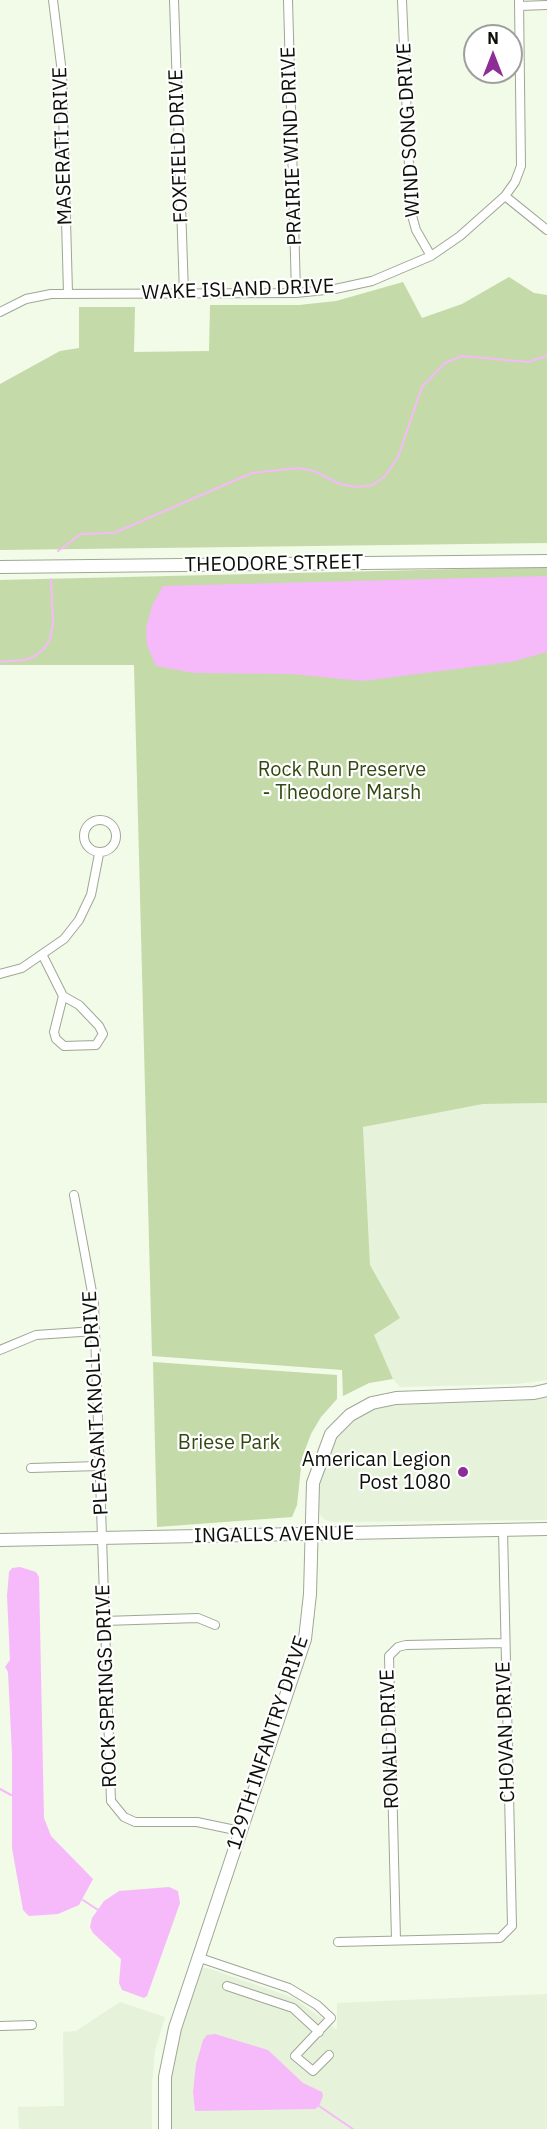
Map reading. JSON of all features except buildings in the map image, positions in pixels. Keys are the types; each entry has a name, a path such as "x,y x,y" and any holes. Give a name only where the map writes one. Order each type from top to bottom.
{"street":[{"name":"MASERATI DRIVE","path":"53,0 62,73 68,293"},
{"name":"FOXFIELD DRIVE","path":"174,0 184,293"},
{"name":"PRAIRIE WIND DRIVE","path":"288,0 296,293"},
{"name":"WIND SONG DRIVE","path":"402,0 411,212 416,230 431,256"},
{"name":"WAKE ISLAND DRIVE","path":"0,312 26,300 68,293 296,293 335,289 372,280 431,256 468,230 505,196 515,182 521,166 523,148 519,3"},
{"path":"519,3 547,5"},
{"path":"505,196 547,230"},
{"name":"THEODORE STREET","path":"0,567 547,561"},
{"path":"99,819 111,823 117,833 111,850 99,854 90,849 84,833 89,824 99,819"},
{"path":"0,974 22,968 43,956 64,939 79,920 91,895 99,854"},
{"path":"43,956 52,969 63,996 54,1032 56,1039 64,1046 96,1045 103,1034 99,1026 79,1005 63,996"},
{"name":"PLEASANT KNOLL DRIVE","path":"74,1195 94,1303 102,1540"},
{"path":"1,1346 36,1335 95,1331"},
{"name":"129TH INFANTRY DRIVE","path":"165,2129 165,2077 169,2053 197,1957 304,1639 310,1594 313,1483 320,1457 331,1434 350,1415 372,1403 396,1398 534,1393 547,1390"},
{"path":"32,1468 98,1466"},
{"name":"INGALLS AVENUE","path":"0,1540 102,1540 547,1529"},
{"name":"CHOVAN DRIVE","path":"396,1941 500,1938 508,1933 512,1926 503,1643 503,1530"},
{"name":"ROCK SPRINGS DRIVE","path":"102,1540 111,1801 116,1809 135,1822 197,1822 240,1831"},
{"path":"104,1621 198,1618 215,1625"},
{"name":"RONALD DRIVE","path":"396,1941 389,1656 398,1647 406,1645 503,1643"},
{"path":"338,1942 396,1941"},
{"path":"197,1957 289,1988 310,2000 331,2018 295,2056 313,2071 329,2055"},
{"path":"227,1986 293,2008 319,2032"},
{"path":"0,2026 32,2025"}],"shaded area":[{"path":"547,576 547,652 511,662 362,681 292,674 194,673 156,666 147,645 146,628 152,606 163,586"},
{"path":"547,1103 547,1380 516,1384 400,1387 393,1379 373,1334 400,1318 370,1265 363,1127 483,1104"},
{"path":"547,1397 547,1520 332,1522 324,1519 320,1514 317,1506 319,1475 335,1437 358,1416 385,1405 515,1401"},
{"path":"20,1567 36,1572 39,1577 44,1818 51,1836 93,1879 79,1905 58,1914 29,1916 23,1910 12,1848 12,1754 8,1672 5,1667 10,1660 7,1596 9,1572 12,1568"},
{"path":"169,1887 178,1891 180,1903 147,1996 144,1998 122,1990 119,1983 121,1959 93,1933 90,1927 92,1918 104,1901 119,1891"},
{"path":"202,1968 294,1998 337,2030 337,2003 547,1994 547,2129 170,2129 169,2090 174,2044 198,1972"},
{"path":"120,2002 165,2017 155,2050 152,2129 19,2129 18,2107 64,2106 63,2032 76,2031"},
{"path":"215,2034 268,2050 303,2083 322,2092 323,2096 319,2106 315,2109 195,2111 193,2092 196,2064 203,2040 207,2035"}],"green space":[{"path":"509,277 534,293 547,295 547,543 0,550 0,384 60,351 79,348 79,307 135,307 134,352 209,351 210,305 299,305 336,301 403,282 422,318 462,304"},
{"name":"Rock Run Preserve - Theodore Marsh","path":"547,567 547,1103 483,1104 363,1127 370,1265 400,1318 374,1335 393,1379 369,1383 343,1396 342,1370 152,1356 134,665 0,665 0,580"},
{"name":"Briese Park","path":"153,1362 337,1375 337,1399 321,1417 311,1434 302,1458 297,1505 292,1517 157,1527"}],"waterway":[{"path":"58,551 81,534 114,533 252,473 298,468 314,471 340,484 356,487 373,485 385,476 398,457 422,387 445,363 462,356 528,362 547,356"},
{"path":"0,662 25,660 44,649 50,639 53,624 51,579"},
{"path":"0,1789 11,1795"},
{"path":"83,1900 98,1910"},
{"path":"319,2106 353,2129"}],"place":[{"name":"American Legion Post 1080","path":"463,1472"}]}
